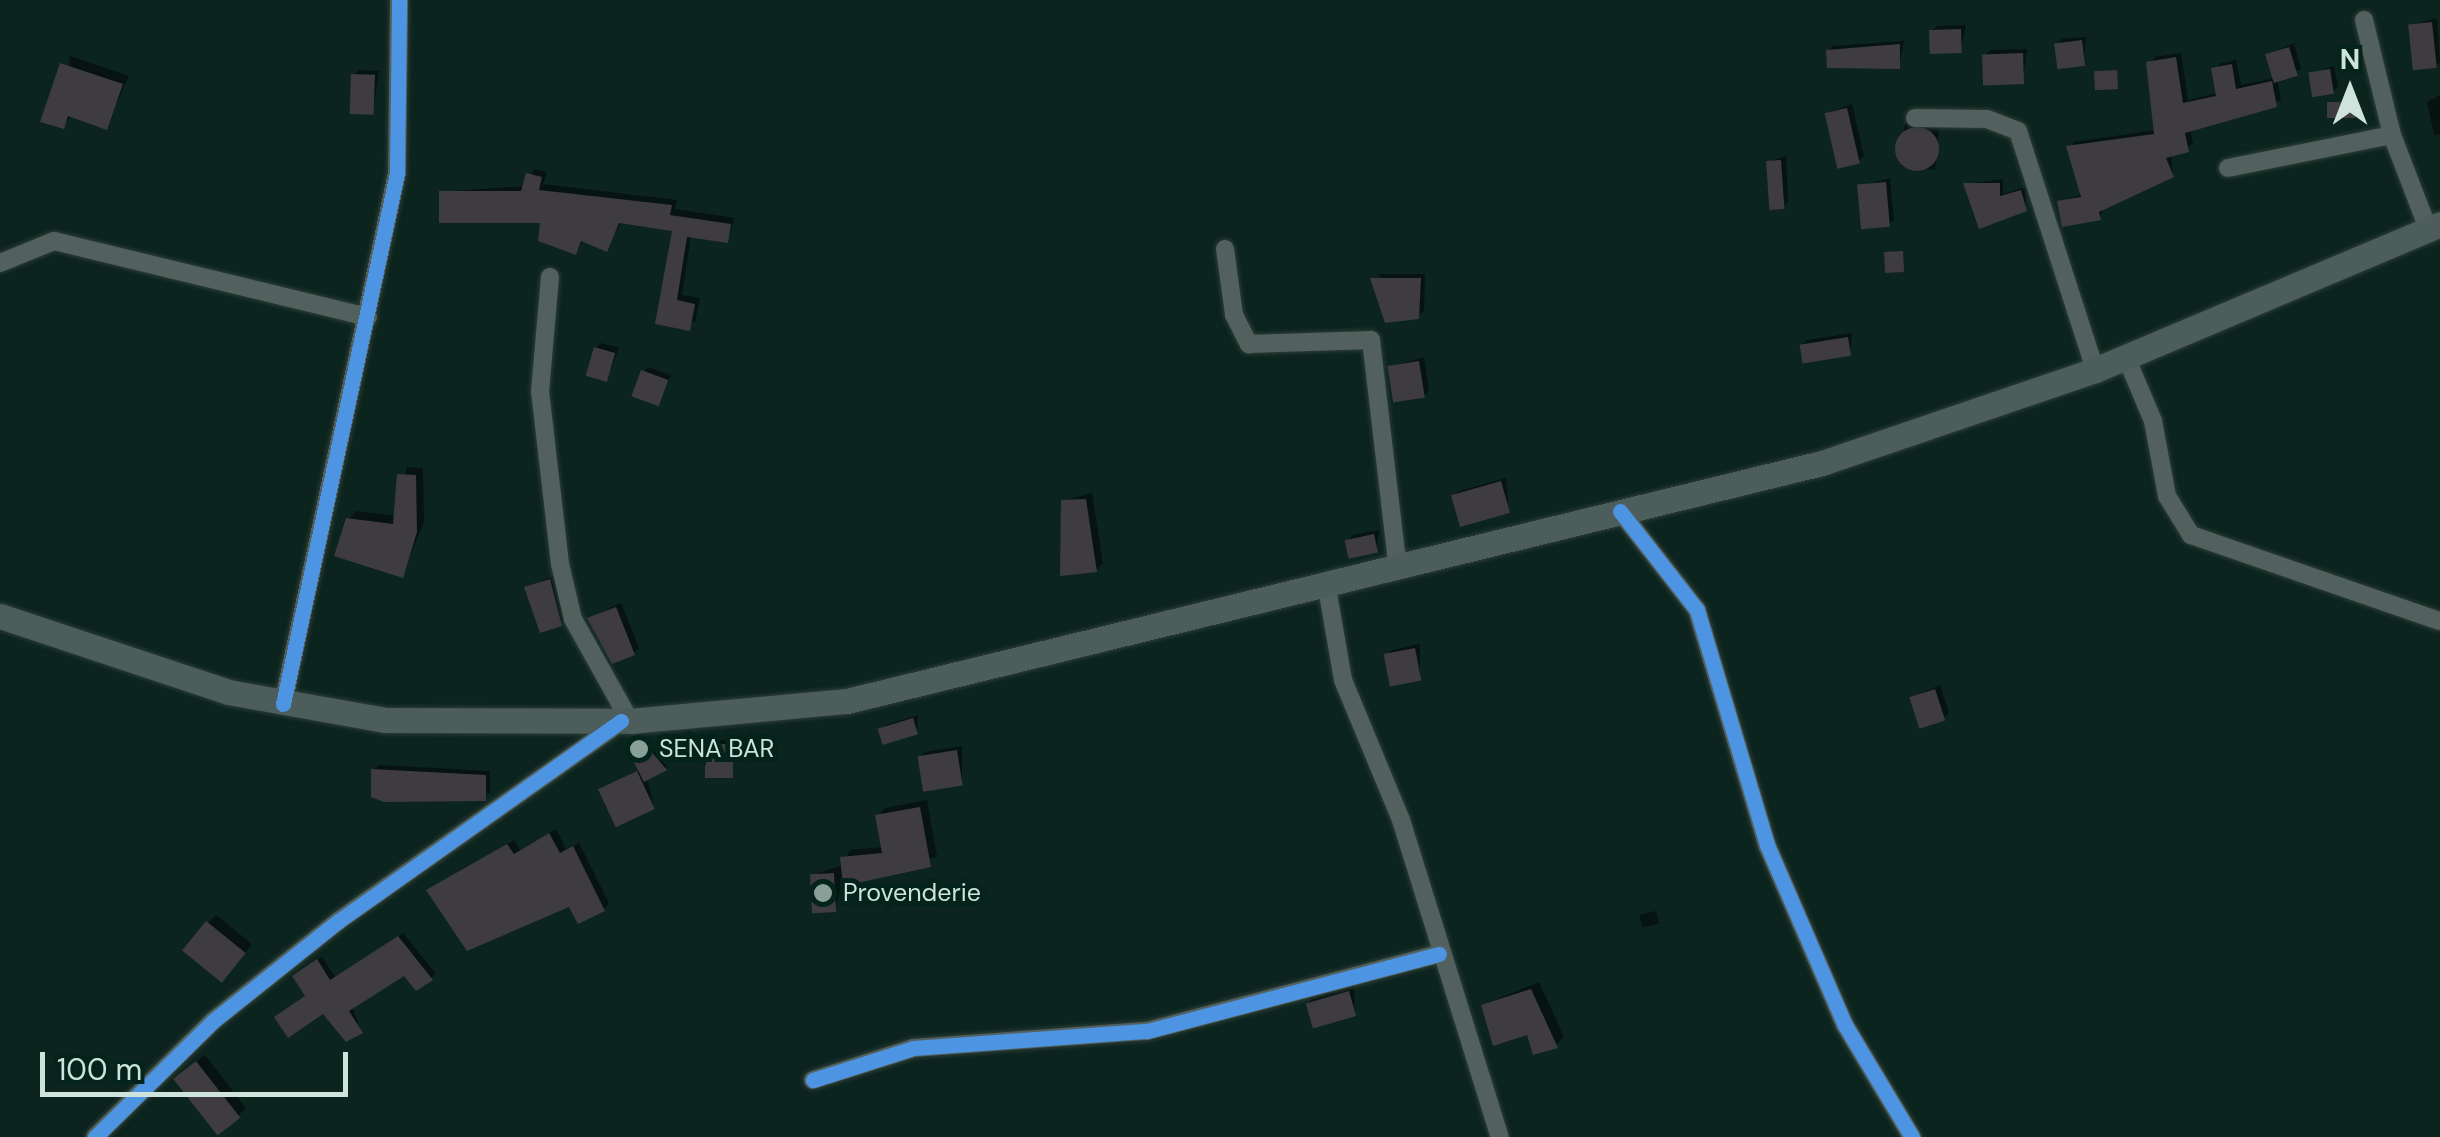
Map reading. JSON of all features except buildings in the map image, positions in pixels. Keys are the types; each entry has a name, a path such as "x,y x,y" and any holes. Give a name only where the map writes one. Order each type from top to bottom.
{"main road":[{"path":"0,616 283,704 385,720 626,721 770,714 906,691 1822,463 2095,370 2434,226"}],"street":[{"path":"283,704 397,173 399,0"},
{"path":"2364,20 2392,136 2434,226"},
{"path":"1915,118 1987,120 2018,132 2095,370"},
{"path":"2228,168 2392,136"},
{"path":"0,263 54,242 368,318"},
{"path":"1225,249 1234,316 1249,344 1372,340 1398,569"},
{"path":"95,1137 213,1021 321,935 626,721 574,619 560,564 540,392 550,277"},
{"path":"2126,357 2153,421 2167,496 2191,534 2440,621"},
{"path":"1620,512 1697,610 1768,845 1846,1025 1912,1137"},
{"path":"1327,588 1344,680 1401,820 1439,954 1500,1137"},
{"path":"813,1080 913,1048 1147,1031 1439,954"}],"cycle path":[{"path":"283,704 397,173 399,0"},
{"path":"1620,511 1697,610 1767,845 1845,1025 1912,1137"},
{"path":"95,1137 213,1021 337,922 621,721"},
{"path":"813,1080 913,1048 1147,1031 1439,954"}],"place":[{"name":"SENA BAR","path":"639,749"},
{"name":"Provenderie","path":"823,893"}]}
